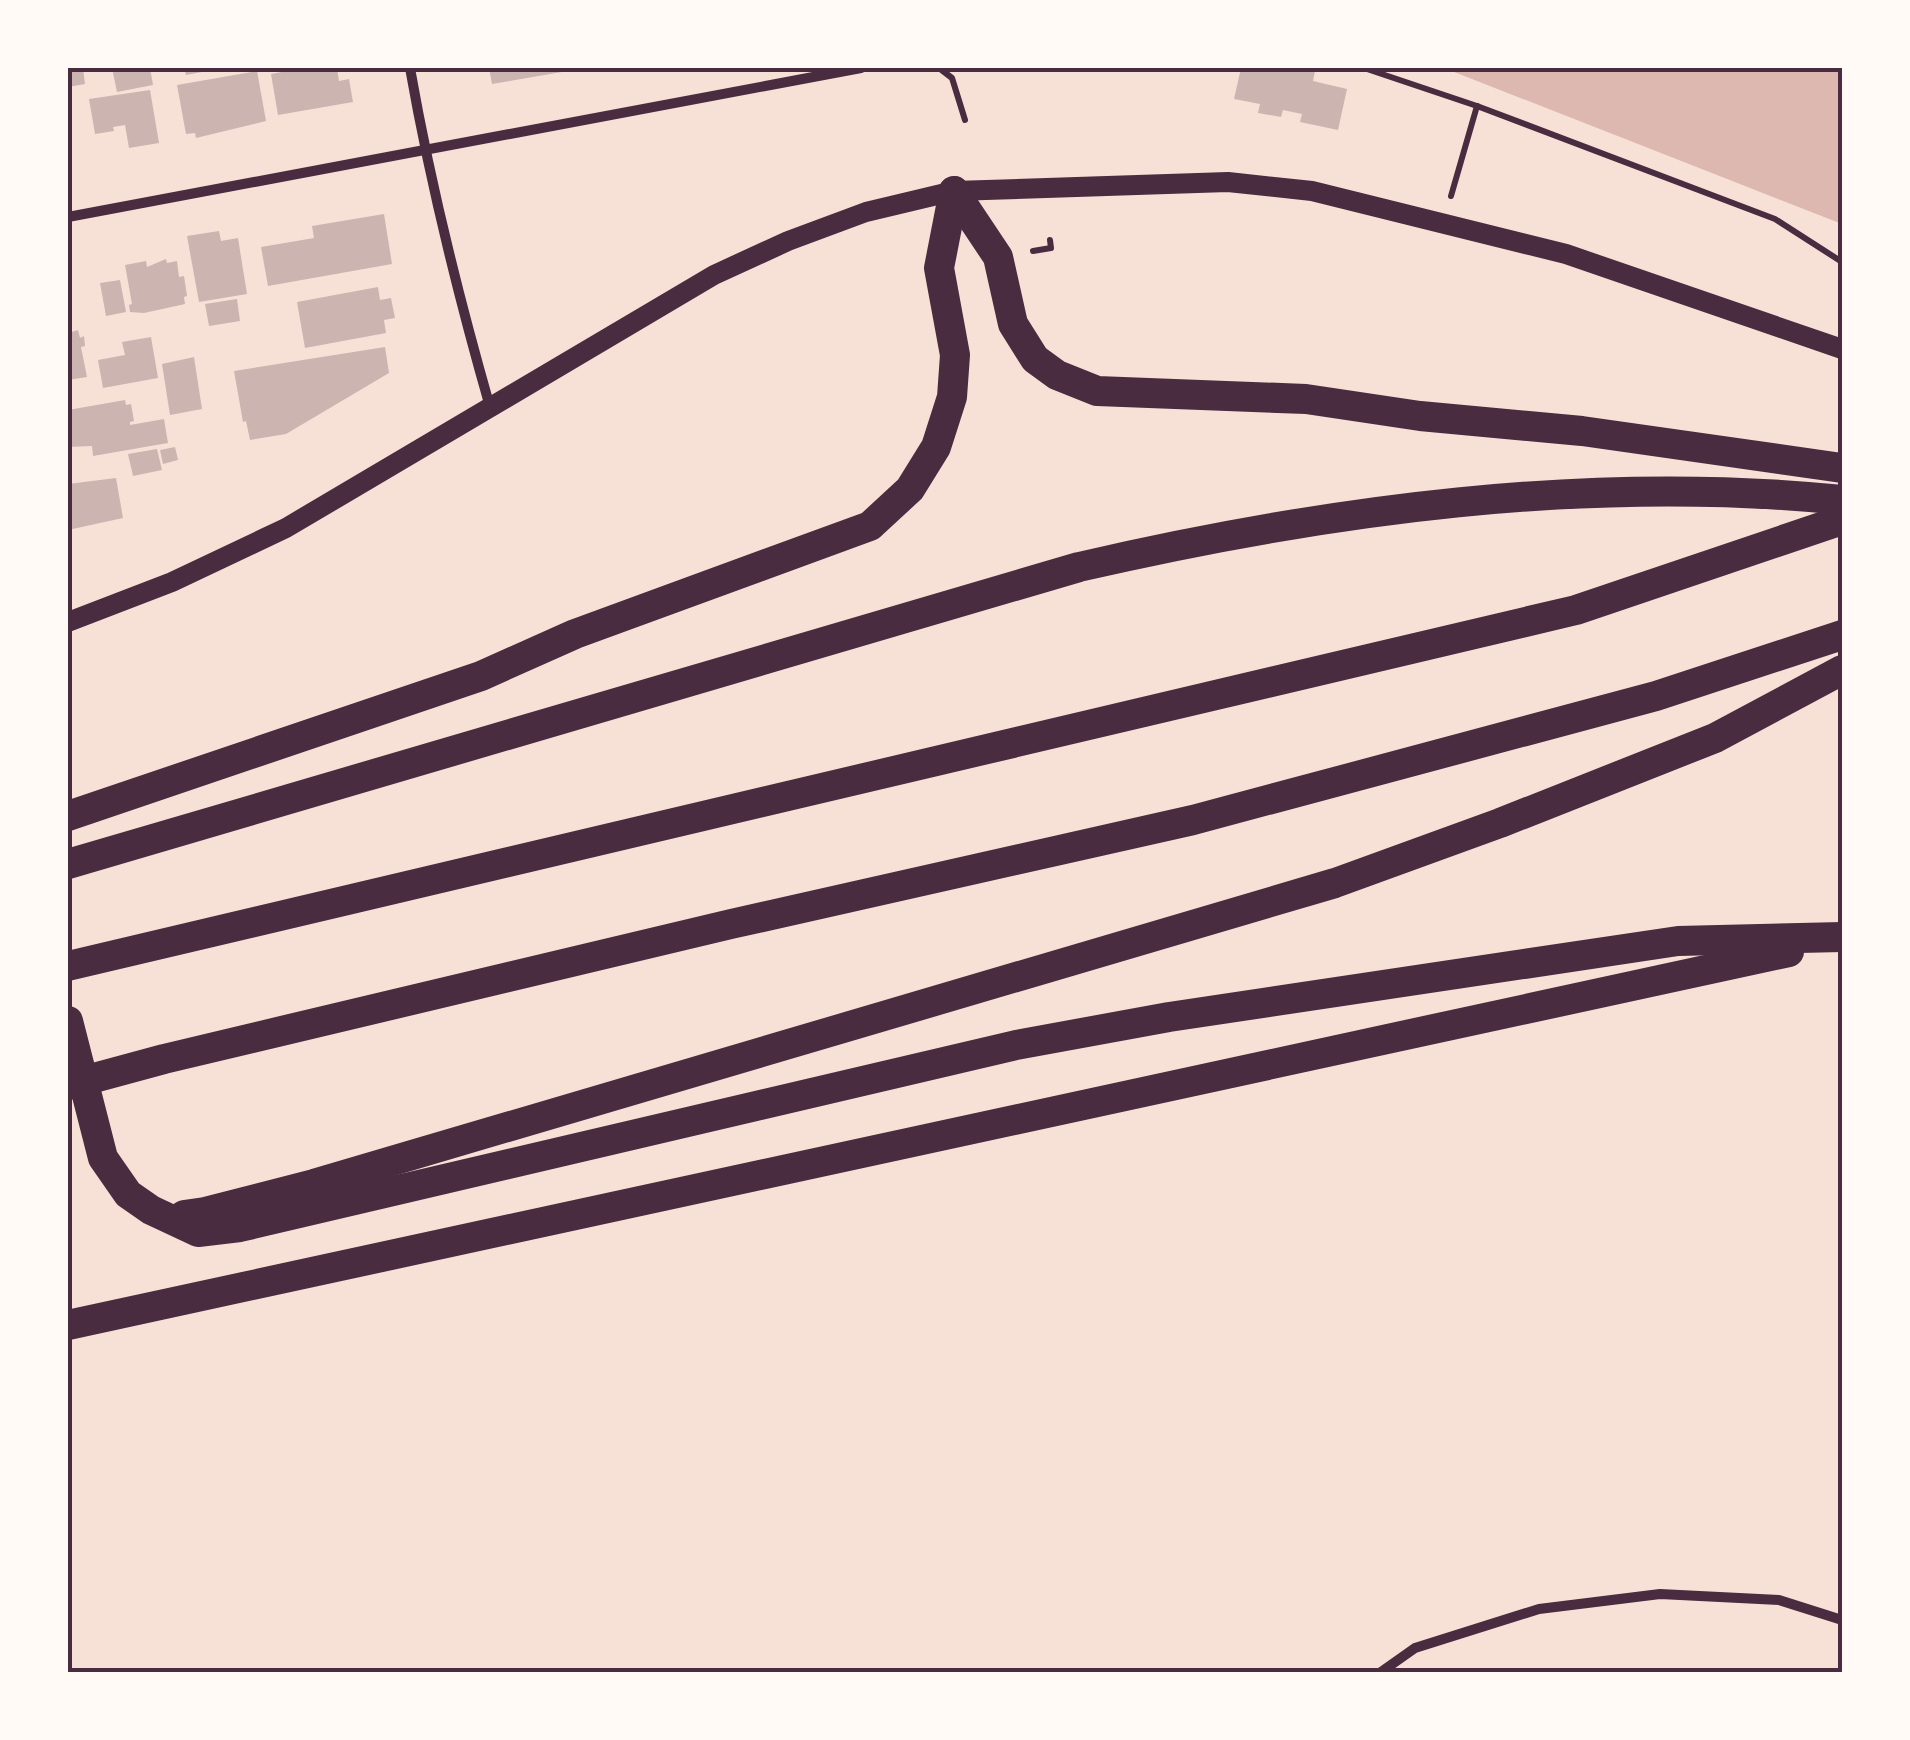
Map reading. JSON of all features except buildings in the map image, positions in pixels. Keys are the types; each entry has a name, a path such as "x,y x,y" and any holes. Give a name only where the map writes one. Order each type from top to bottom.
{"highway":[{"path":"954,191 998,257 1013,324 1035,359 1058,376 1097,391 1306,399 1420,416 1582,430 1842,468"},
{"path":"68,816 481,676 591,627 870,526 910,490 936,447 952,397 955,355 939,268 954,191"},
{"path":"68,864 1079,568 1206,538 1374,511 1593,494 1786,494 1842,500"},
{"path":"68,966 1576,610 1842,520"},
{"path":"68,1085 164,1059 1194,820 1656,696 1842,635"},
{"path":"166,1216 205,1212 314,1184 1335,883 1715,738 1842,670"},
{"path":"68,1021 103,1158 128,1194 198,1232 240,1226 1016,1045 1169,1016 1678,942 1842,938"},
{"path":"68,1325 1842,938"}],"main road":[{"path":"68,622 172,582 286,528 714,275 788,241 866,212 954,191 1228,182 1312,191 1443,221 1582,260 1842,349"}],"street":[{"path":"410,68 424,149 490,408"},
{"path":"68,217 861,68"},
{"path":"1382,1672 1415,1648 1539,1609 1660,1594 1779,1600 1842,1620"}],"path":[{"path":"939,68 952,78 964,120"},
{"path":"1364,68 1477,106 1775,219 1842,262"},
{"path":"1443,221 1477,106"},
{"path":"1033,251 1051,248 1050,240"}],"shaded area":[{"path":"1444,68 1842,68 1842,224"}]}
